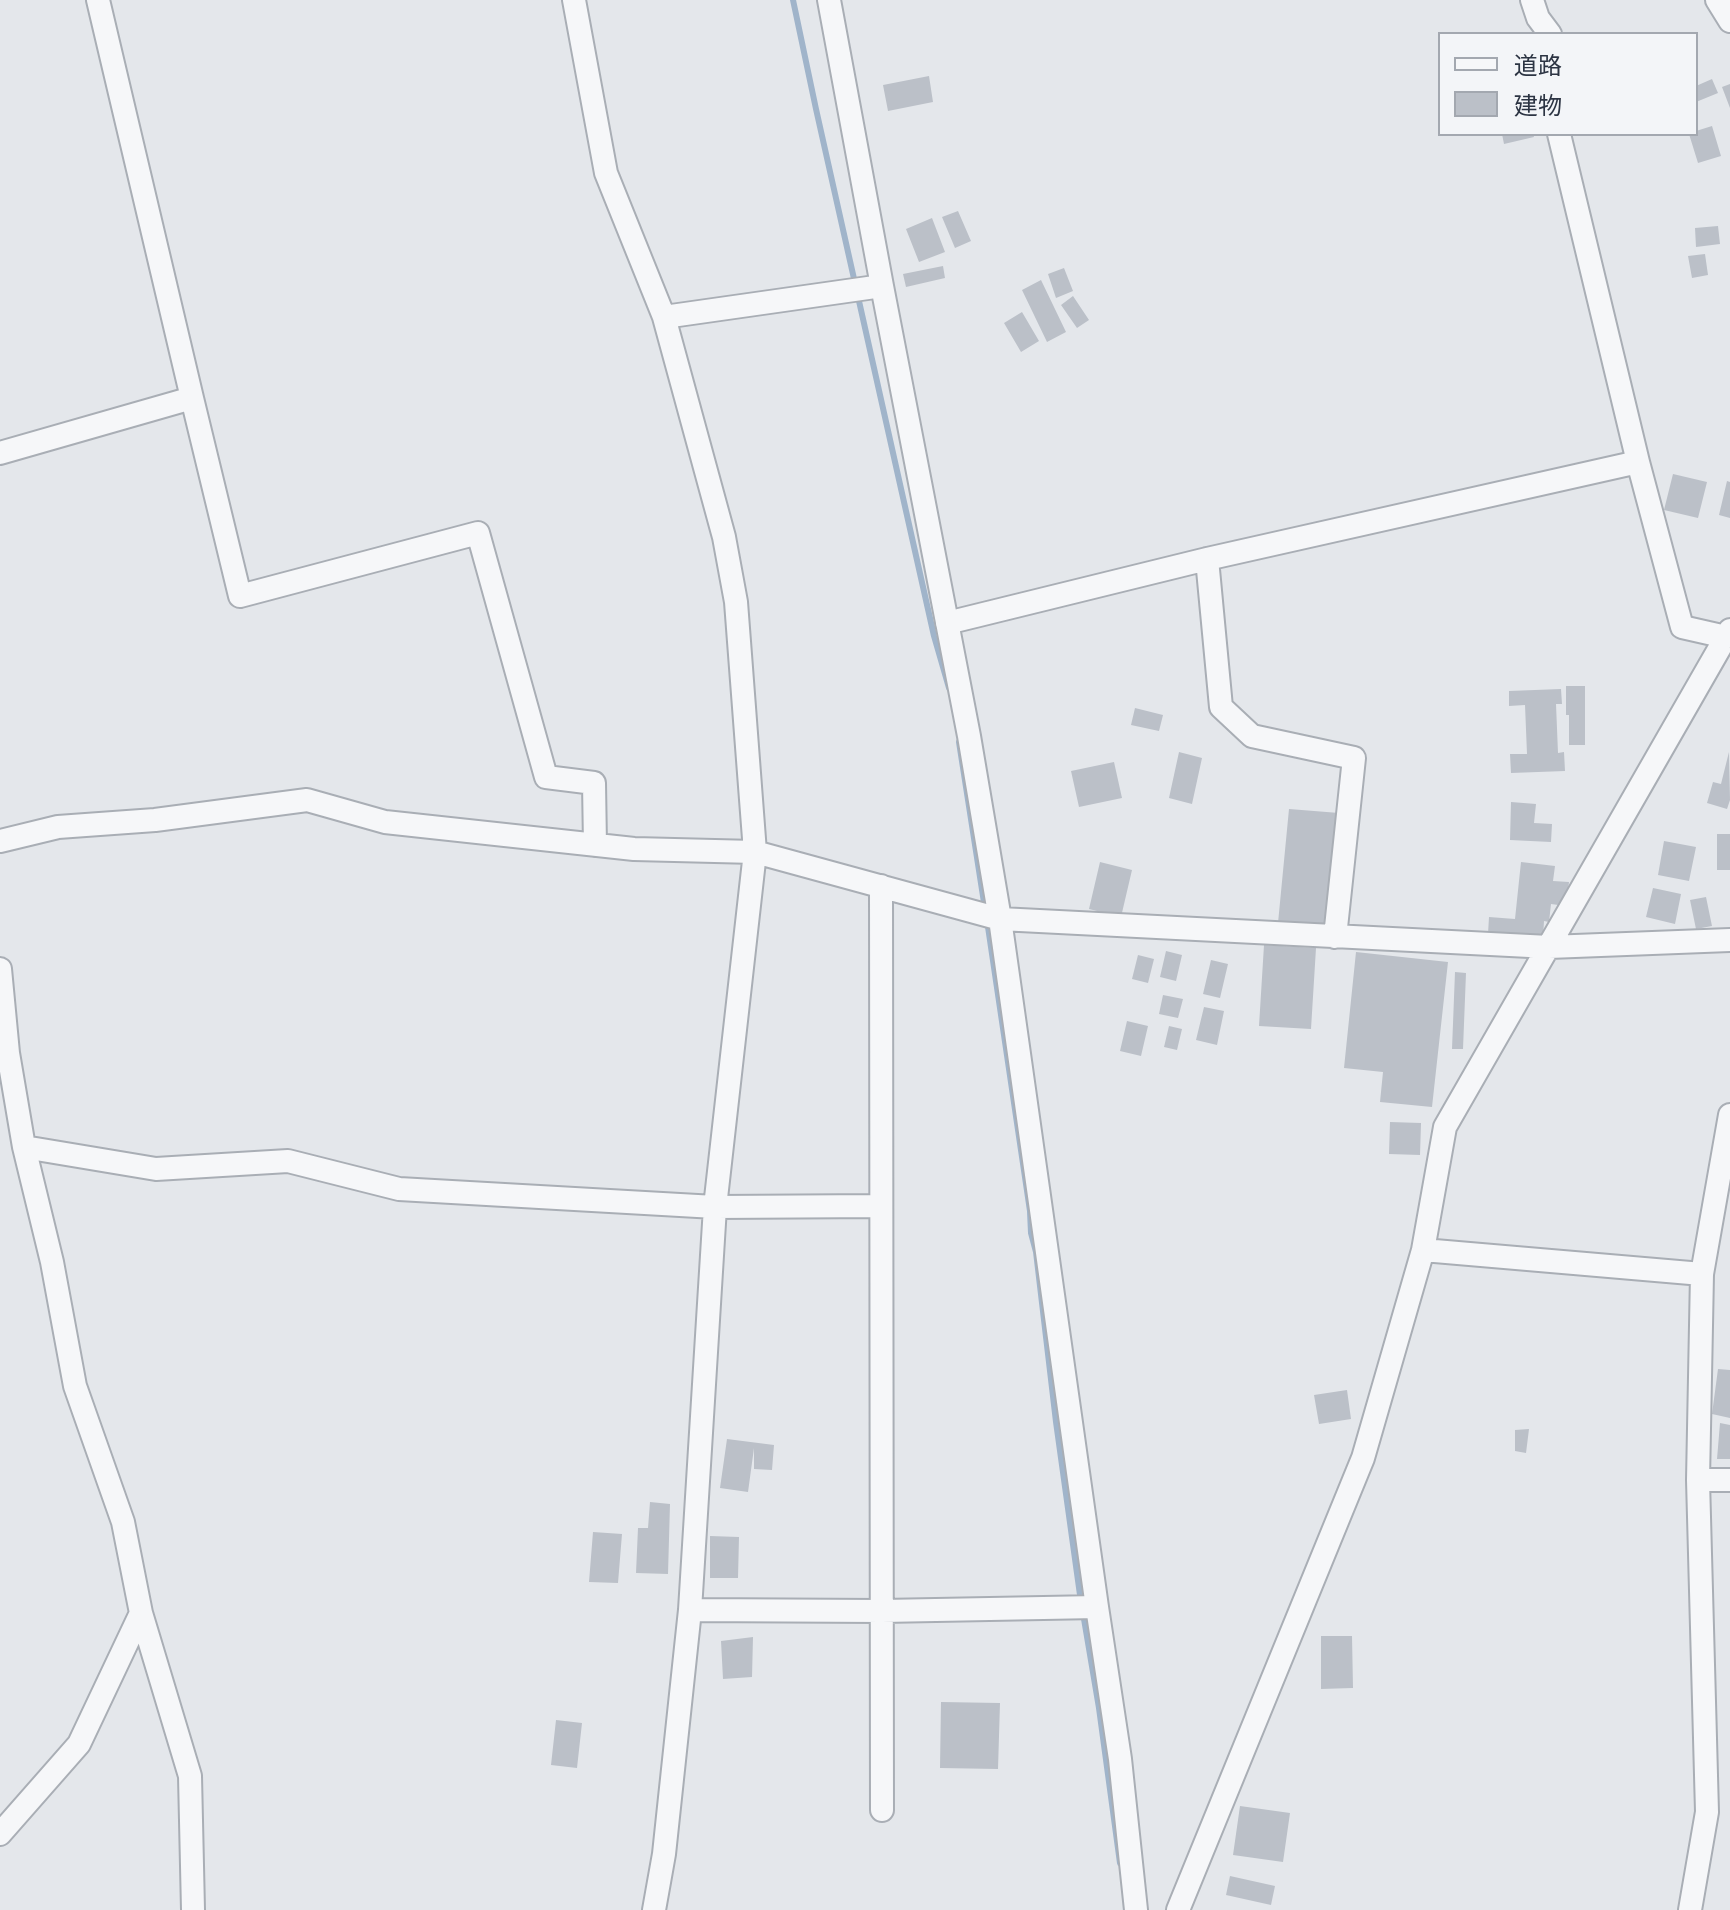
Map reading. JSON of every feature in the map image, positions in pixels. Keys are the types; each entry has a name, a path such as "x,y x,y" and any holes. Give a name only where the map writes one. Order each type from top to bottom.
{"street":[{"path":"98,0 240,596 478,533 546,777 594,783 595,845"},
{"path":"574,0 606,173 664,317 721,525 736,602 755,852 715,1207 690,1610 664,1854 654,1910"},
{"path":"829,0 969,736 1000,919 1120,1759 1136,1910"},
{"path":"1532,0 1538,18 1548,32"},
{"path":"1717,0 1730,21"},
{"path":"1178,1910 1363,1458 1423,1250 1445,1127 1728,634 1682,627 1638,462 1559,136"},
{"path":"664,317 882,286"},
{"path":"0,453 192,398"},
{"path":"947,623 1207,559 1638,462"},
{"path":"1207,559 1221,707 1252,736 1354,758 1335,937"},
{"path":"0,841 58,827 155,820 307,800 385,822 634,849 755,852 1000,919 1549,947 1730,940"},
{"path":"881,886 882,1810"},
{"path":"0,969 8,1053 24,1147 52,1262 75,1386 123,1522 141,1613 190,1776 193,1910"},
{"path":"1690,1910 1707,1812 1698,1480 1702,1274 1724,1184 1730,1115"},
{"path":"24,1147 156,1169 288,1161 399,1189 715,1207 881,1206"},
{"path":"1423,1250 1702,1274"},
{"path":"1698,1480 1730,1480"},
{"path":"690,1610 882,1611 1097,1607"},
{"path":"0,1834 79,1744 141,1613"}],"building":[{"path":"929,76 933,102 888,111 883,85"},
{"path":"1712,79 1718,93 1698,101 1698,85"},
{"path":"1730,84 1730,108 1722,87"},
{"path":"1712,126 1721,156 1698,163 1690,136 1698,136 1698,130"},
{"path":"1502,136 1534,137 1504,144"},
{"path":"958,211 971,241 955,248 942,217"},
{"path":"932,218 945,252 919,262 906,229"},
{"path":"1718,226 1720,244 1696,247 1695,228"},
{"path":"1705,254 1708,275 1692,278 1688,256"},
{"path":"943,266 945,278 906,287 903,274"},
{"path":"1064,268 1073,291 1056,298 1048,274"},
{"path":"1041,280 1066,332 1047,342 1022,290"},
{"path":"1073,296 1089,320 1077,328 1061,305"},
{"path":"1022,312 1039,341 1021,352 1004,323"},
{"path":"1673,474 1707,482 1698,518 1664,510"},
{"path":"1727,481 1730,482 1730,518 1719,515"},
{"path":"1566,686 1585,686 1585,745 1569,745"},
{"path":"1561,689 1562,704 1556,704 1558,753 1564,752 1565,771 1511,773 1510,754 1527,754 1525,705 1509,706 1509,691"},
{"path":"1135,708 1163,715 1159,731 1131,725"},
{"path":"1179,752 1202,758 1192,804 1169,798"},
{"path":"1729,752 1730,800 1727,809 1707,803 1713,782 1721,784"},
{"path":"1114,762 1122,798 1079,807 1071,771"},
{"path":"1511,802 1536,804 1534,823 1552,824 1551,842 1510,840"},
{"path":"1289,809 1339,813 1328,927 1278,923"},
{"path":"1717,834 1730,834 1730,870 1717,870"},
{"path":"1664,841 1696,847 1689,881 1658,875"},
{"path":"1100,862 1132,870 1121,917 1089,909"},
{"path":"1521,862 1555,866 1553,881 1569,882 1566,906 1551,904 1549,922 1544,921 1543,938 1488,934 1489,917 1515,919"},
{"path":"1653,888 1681,894 1675,924 1646,917"},
{"path":"1706,897 1712,926 1696,929 1690,900"},
{"path":"1264,945 1316,948 1311,1029 1259,1026"},
{"path":"1166,951 1182,955 1176,981 1160,977"},
{"path":"1356,952 1448,962 1432,1107 1380,1102 1383,1072 1344,1068"},
{"path":"1138,955 1154,959 1148,983 1132,979"},
{"path":"1211,960 1228,964 1220,998 1203,994"},
{"path":"1455,972 1466,973 1463,1049 1452,1049"},
{"path":"1163,995 1183,999 1178,1018 1159,1014"},
{"path":"1204,1007 1224,1011 1217,1045 1196,1040"},
{"path":"1127,1021 1148,1026 1141,1056 1120,1051"},
{"path":"1169,1026 1182,1029 1177,1050 1164,1047"},
{"path":"1390,1122 1421,1123 1420,1155 1389,1154"},
{"path":"1718,1369 1730,1370 1730,1418 1712,1414"},
{"path":"1347,1390 1351,1419 1319,1424 1314,1395"},
{"path":"1720,1423 1730,1425 1730,1459 1717,1459"},
{"path":"1529,1429 1526,1453 1515,1451 1515,1430"},
{"path":"727,1439 774,1445 772,1470 754,1469 754,1448 748,1492 720,1488"},
{"path":"650,1502 670,1504 668,1574 636,1573 638,1528 648,1528"},
{"path":"593,1532 622,1534 618,1583 589,1582"},
{"path":"710,1536 739,1537 738,1578 710,1578"},
{"path":"1321,1636 1352,1636 1353,1688 1321,1689"},
{"path":"753,1637 752,1677 723,1679 721,1641"},
{"path":"941,1702 1000,1703 998,1769 940,1768"},
{"path":"556,1720 582,1723 577,1768 551,1765"},
{"path":"1240,1806 1290,1813 1283,1862 1233,1855"},
{"path":"1230,1876 1275,1886 1271,1905 1226,1895"}],"waterway":[{"path":"793,0 934,636 949,688"},
{"path":"959,742 985,909"},
{"path":"987,920 1036,1252 1081,1602"},
{"path":"1083,1613 1120,1863"}]}
